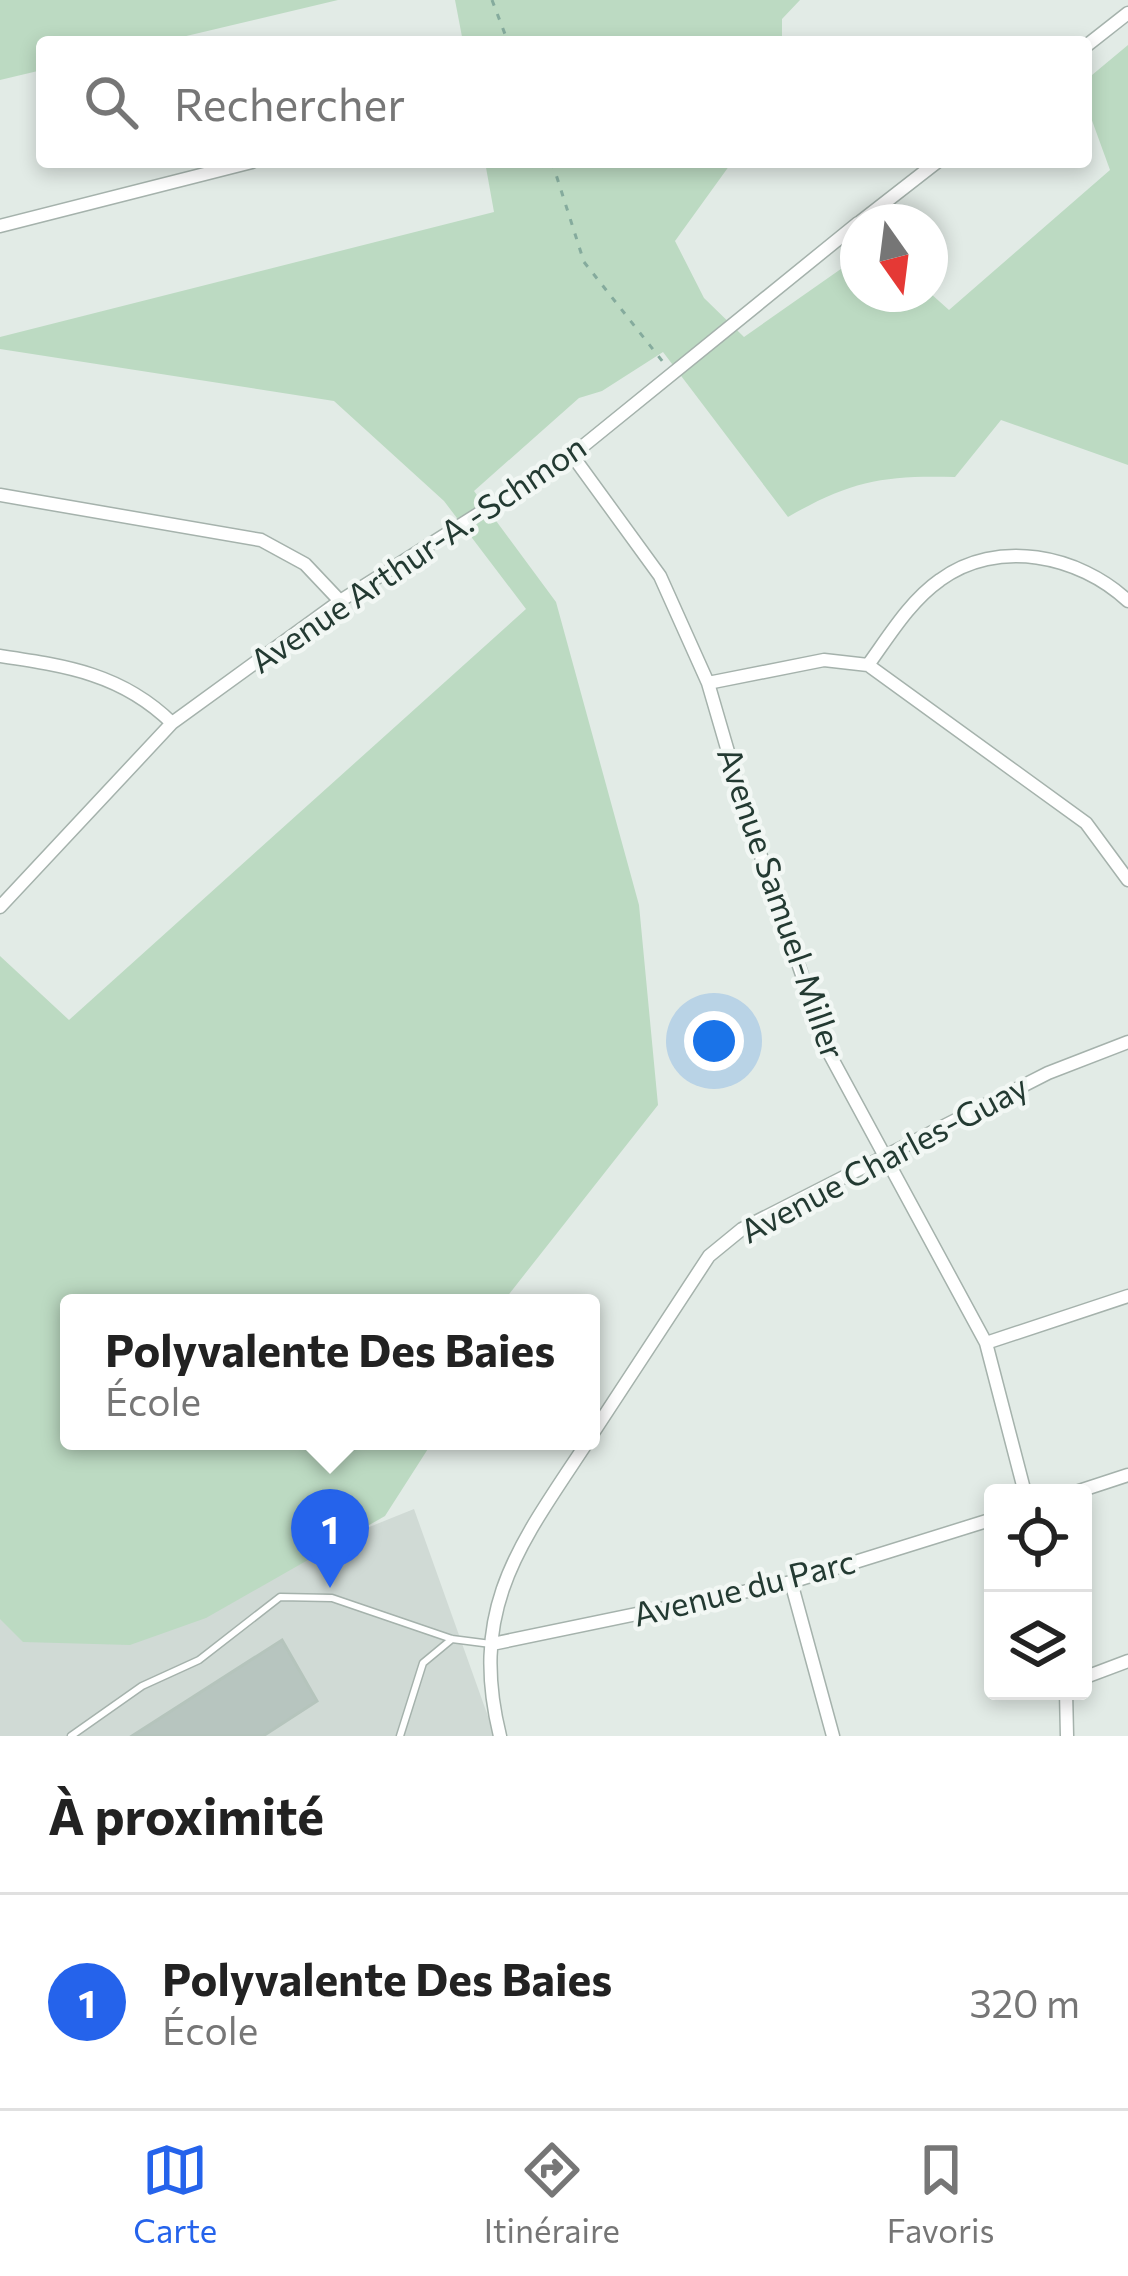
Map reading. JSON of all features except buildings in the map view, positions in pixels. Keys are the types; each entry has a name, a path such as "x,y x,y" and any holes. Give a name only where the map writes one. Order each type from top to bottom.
{"street":[{"path":"1092,41 1128,13"},
{"path":"0,226 228,168"},
{"name":"Avenue Arthur-A.-Schmon","path":"883,204 929,168"},
{"name":"Avenue Arthur-A.-Schmon","path":"0,908 172,723 340,601 572,455 840,238"},
{"name":"Avenue Samuel-Miller","path":"572,455 660,576 708,683 829,1053 986,1343 1023,1484"},
{"path":"0,495 261,540 305,564 340,601"},
{"path":"868,665 940,579 982,561 1022,555 1061,560 1128,601"},
{"path":"0,656 88,669 144,695 172,723"},
{"path":"708,683 824,660 868,665 1086,823 1128,880"},
{"name":"Avenue Charles-Guay","path":"600,1421 709,1256 742,1229 1048,1073 1128,1042"},
{"path":"986,1343 1128,1296"},
{"name":"Avenue Charles-Guay","path":"500,1736 492,1703 498,1594 511,1557 581,1450"},
{"path":"1092,1486 1128,1474"},
{"name":"Avenue du Parc","path":"492,1643 790,1582 984,1522"},
{"path":"790,1582 833,1736"},
{"path":"1092,1675 1128,1661"},
{"path":"1066,1700 1067,1736"}],"lane":[{"path":"71,1736 142,1686 199,1660 280,1597 332,1598 452,1639 492,1643"},
{"path":"400,1736 423,1663 452,1639"}],"path":[{"path":"492,0 506,36"},
{"path":"554,168 584,262 670,371"}],"shaded area":[{"path":"414,1509 495,1736 0,1736 0,1544 108,1632"}],"green space":[{"path":"0,0 338,0 186,36 36,36 36,71 0,80"},
{"path":"455,0 800,0 782,19 782,36 462,36"},
{"path":"1128,45 1128,465 1001,420 955,477 868,483 830,495 788,517 663,352 602,391 579,398 474,491 556,602 639,905 658,1105 509,1294 60,1294 60,1450 427,1450 385,1516 206,1618 130,1645 23,1642 0,1619 0,956 69,1020 526,609 444,501 334,401 0,349 0,337 494,212 486,168 728,168 675,241 704,298 744,337 840,270 840,312 948,312 1110,170 1092,120 1092,75"}],"place":[{"name":"Polyvalente Des Baies","path":"330,1588"}]}
